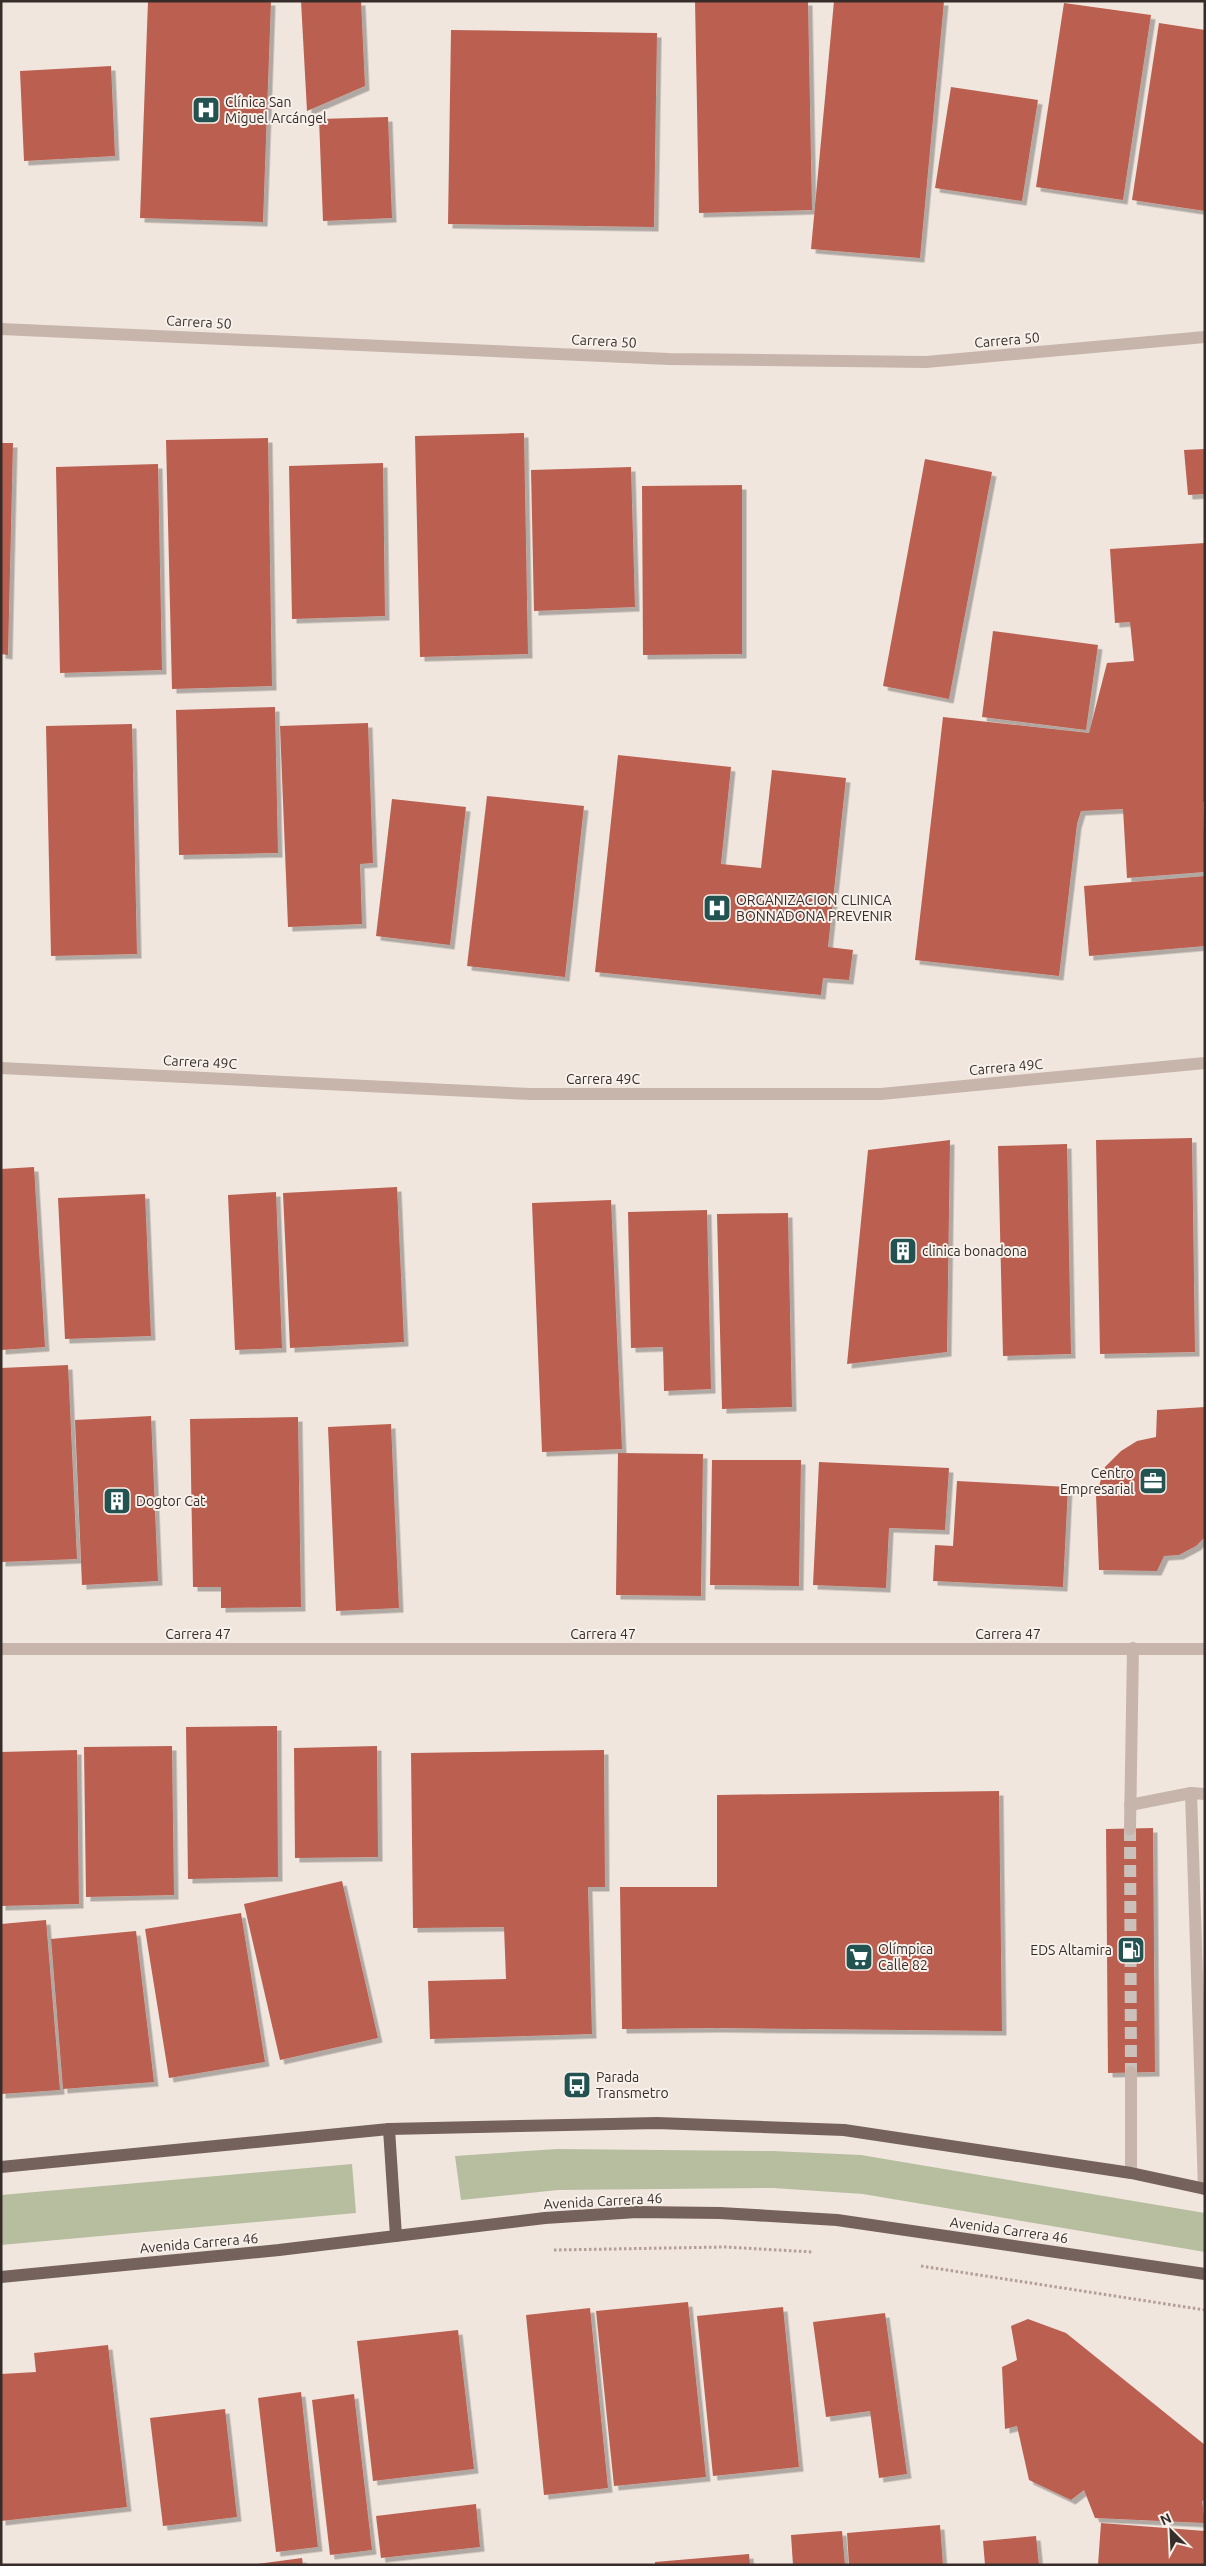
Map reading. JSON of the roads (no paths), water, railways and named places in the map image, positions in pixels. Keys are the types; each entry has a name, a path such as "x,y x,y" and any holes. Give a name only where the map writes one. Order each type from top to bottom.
{"main road":[{"path":"1,2166 390,2129 657,2123 834,2130 1132,2174 1205,2189"},
{"path":"390,2129 396,2236"},
{"name":"Avenida Carrera 46","path":"1,2277 279,2250 545,2218 637,2212 720,2213 837,2220 1205,2274"}],"street":[{"name":"Carrera 50","path":"1,329 669,359 916,362 1205,337"},
{"name":"Carrera 49C","path":"1,1068 530,1094 880,1094 1205,1063"},
{"path":"1130,1829 1133,1648"},
{"name":"Carrera 47","path":"1,1649 1205,1649"},
{"path":"1130,1804 1191,1793 1205,1794"},
{"path":"1191,1793 1202,2048 1205,2189"},
{"path":"1131,2072 1132,2174"}],"tunnel":[{"path":"1130,1829 1131,2072"}],"place":[{"name":"Clínica San Miguel Arcángel","path":"206,110"},
{"name":"ORGANIZACION CLINICA BONNADONA PREVENIR","path":"717,908"},
{"name":"clinica bonadona","path":"903,1251"},
{"name":"Centro Empresarial","path":"1153,1481"},
{"name":"Dogtor Cat","path":"117,1501"},
{"name":"EDS Altamira","path":"1131,1950"},
{"name":"Olímpica Calle 82","path":"859,1957"},
{"name":"Parada Transmetro","path":"577,2085"}]}
